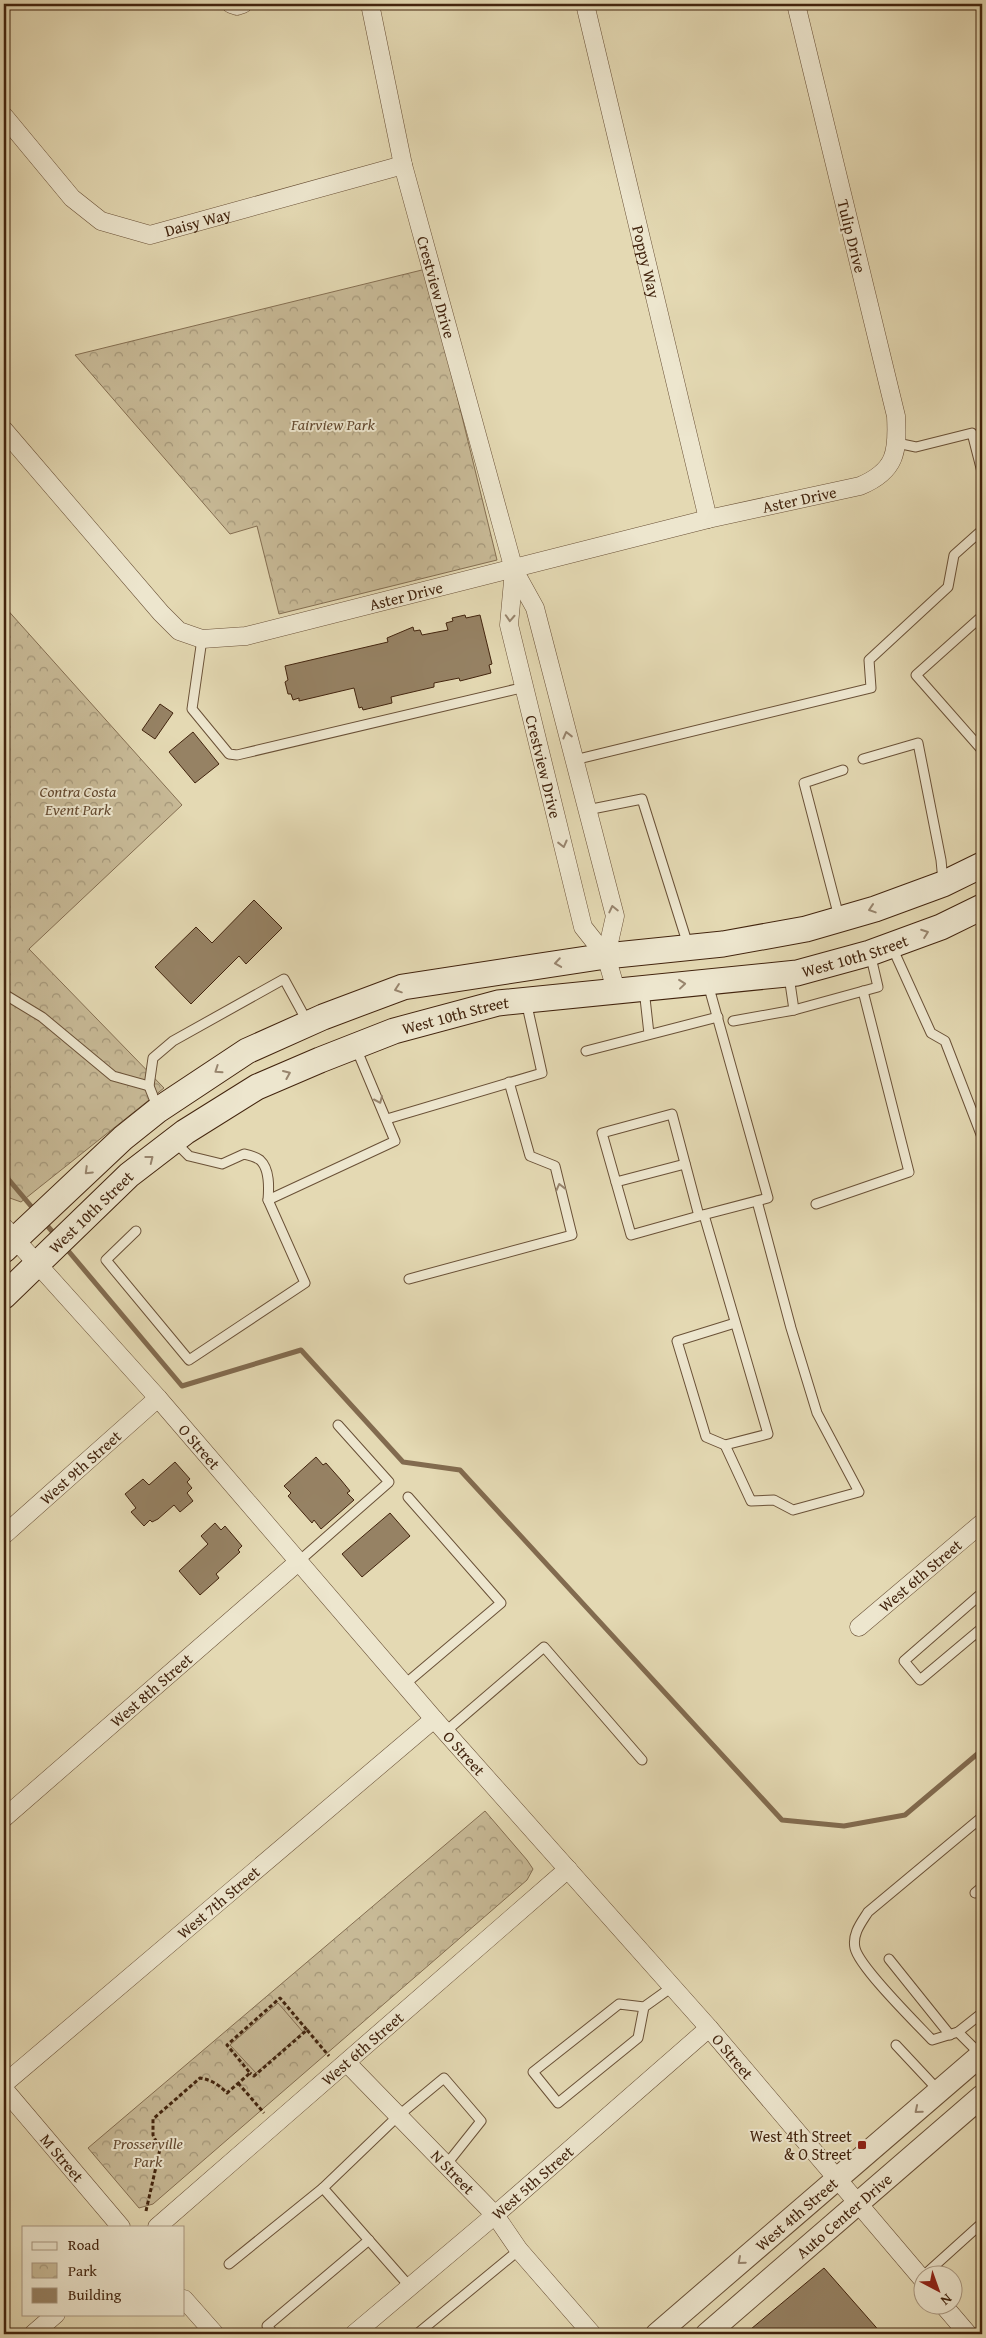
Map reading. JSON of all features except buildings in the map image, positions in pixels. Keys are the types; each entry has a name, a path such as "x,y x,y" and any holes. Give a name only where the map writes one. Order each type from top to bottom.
{"main road":[{"name":"West 10th Street","path":"8,1239 123,1138 158,1110 247,1051 308,1023 404,986 606,956 723,944 806,929 943,884 982,865"},
{"name":"West 10th Street","path":"4,1296 129,1176 174,1141 257,1087 355,1046 394,1031 498,1003 789,974 880,949 941,927 982,907"}],"street":[{"path":"231,4 237,6 244,4"},
{"name":"Crestview Drive","path":"370,4 403,165 514,570 535,608 615,916 606,956"},
{"name":"Poppy Way","path":"585,4 708,519"},
{"name":"Tulip Drive","path":"796,4 896,416 898,443 888,468"},
{"name":"Daisy Way","path":"4,116 72,198 101,221 150,235 403,165"},
{"name":"Aster Drive","path":"4,430 161,613 179,631 202,639 246,636 514,570 708,519 860,486 876,480 888,468"},
{"name":"Crestview Drive","path":"514,570 510,625 583,927 606,956 616,990"},
{"name":"O Street","path":"8,1239 38,1264 158,1398 404,1685 709,2028 914,2270"},
{"name":"West 9th Street","path":"4,1535 158,1398"},
{"name":"West 6th Street","path":"859,1627 982,1523"},
{"name":"West 8th Street","path":"4,1818 298,1562"},
{"name":"West 7th Street","path":"4,2084 439,1725"},
{"name":"West 6th Street","path":"157,2226 568,1869"},
{"name":"West 5th Street","path":"363,2331 410,2287 709,2028"},
{"name":"West 4th Street","path":"657,2334 982,2055"},
{"name":"N Street","path":"347,2063 495,2215 519,2250 592,2334"},
{"name":"M Street","path":"4,2089 120,2226"},
{"name":"Auto Center Drive","path":"707,2334 982,2096"},
{"path":"185,2300 215,2334"},
{"path":"33,2334 54,2316"},
{"path":"953,2316 968,2334"}],"lane":[{"path":"898,443 916,447 972,433 982,472"},
{"path":"574,760 871,688 869,660 948,587 954,555 982,530"},
{"path":"982,616 916,676 982,750"},
{"path":"202,639 192,709 229,754 237,755 525,687"},
{"path":"862,759 918,743 941,860 943,884"},
{"path":"840,919 804,783 843,770"},
{"path":"587,810 642,799 689,948"},
{"path":"733,1021 794,1010 878,987 880,949"},
{"path":"880,949 931,1033 945,1041 982,1137"},
{"path":"789,974 794,1010"},
{"path":"158,1110 148,1086 153,1058 173,1041 284,979 308,1023"},
{"path":"708,981 768,1198 701,1216 631,1235 602,1133 672,1114 685,1164 701,1216 735,1323 768,1434 724,1446"},
{"path":"644,987 649,1034"},
{"path":"816,1204 909,1172 863,991"},
{"path":"4,994 42,1017 113,1076 148,1086"},
{"path":"387,1119 542,1072 526,1000"},
{"path":"586,1051 718,1017"},
{"path":"268,1200 395,1141 355,1046"},
{"path":"409,1279 572,1235 555,1166 530,1156 509,1082"},
{"path":"136,1231 106,1260 189,1360 305,1283 268,1200 270,1186 266,1171 260,1160 244,1154 222,1164 189,1156 174,1141"},
{"path":"616,1182 685,1164"},
{"path":"735,1323 677,1340 706,1437 724,1446 751,1501 774,1500 793,1510 859,1492 818,1413 791,1328 757,1201"},
{"path":"298,1562 389,1482 338,1424"},
{"path":"404,1685 501,1603 408,1497"},
{"path":"982,1593 904,1661 920,1680 982,1628"},
{"path":"439,1725 544,1647 642,1760"},
{"path":"982,1817 868,1912 856,1933 855,1949 877,1981 932,2040 954,2033 982,2013"},
{"path":"889,1959 954,2033 982,2055"},
{"path":"644,2007 638,2038 558,2103 533,2072 618,2004 644,2007 672,1987"},
{"path":"896,2046 939,2092"},
{"path":"229,2264 323,2188 398,2116 444,2078 481,2121 446,2165"},
{"path":"323,2188 410,2287"},
{"path":"936,2266 982,2223"},
{"path":"274,2334 267,2326 369,2240"},
{"path":"417,2334 519,2250"}],"path":[{"path":"307,2030 254,2076 226,2045 280,1998 330,2056"},
{"path":"146,2211 160,2149 153,2135 153,2118 200,2078 208,2079 227,2093 250,2072"},
{"path":"238,2083 265,2113"}],"green space":[{"name":"Fairview Park","path":"426,269 497,560 279,614 257,526 230,534 75,355"},
{"name":"Contra Costa Event Park","path":"4,606 182,805 29,949 164,1088 21,1202 7,1197 4,1200"},
{"name":"Prosserville Park","path":"485,1811 533,1869 527,1880 153,2204 139,2208 88,2148"},
{"path":"278,2003 303,2032 256,2073 230,2045"}],"waterway":[{"path":"4,1174 36,1212"},
{"path":"44,1222 57,1237"},
{"path":"65,1247 182,1386 301,1350 403,1462 460,1470 782,1820 844,1826 905,1815 982,1750"}],"place":[{"name":"West 4th Street & O Street","path":"862,2145"}]}
